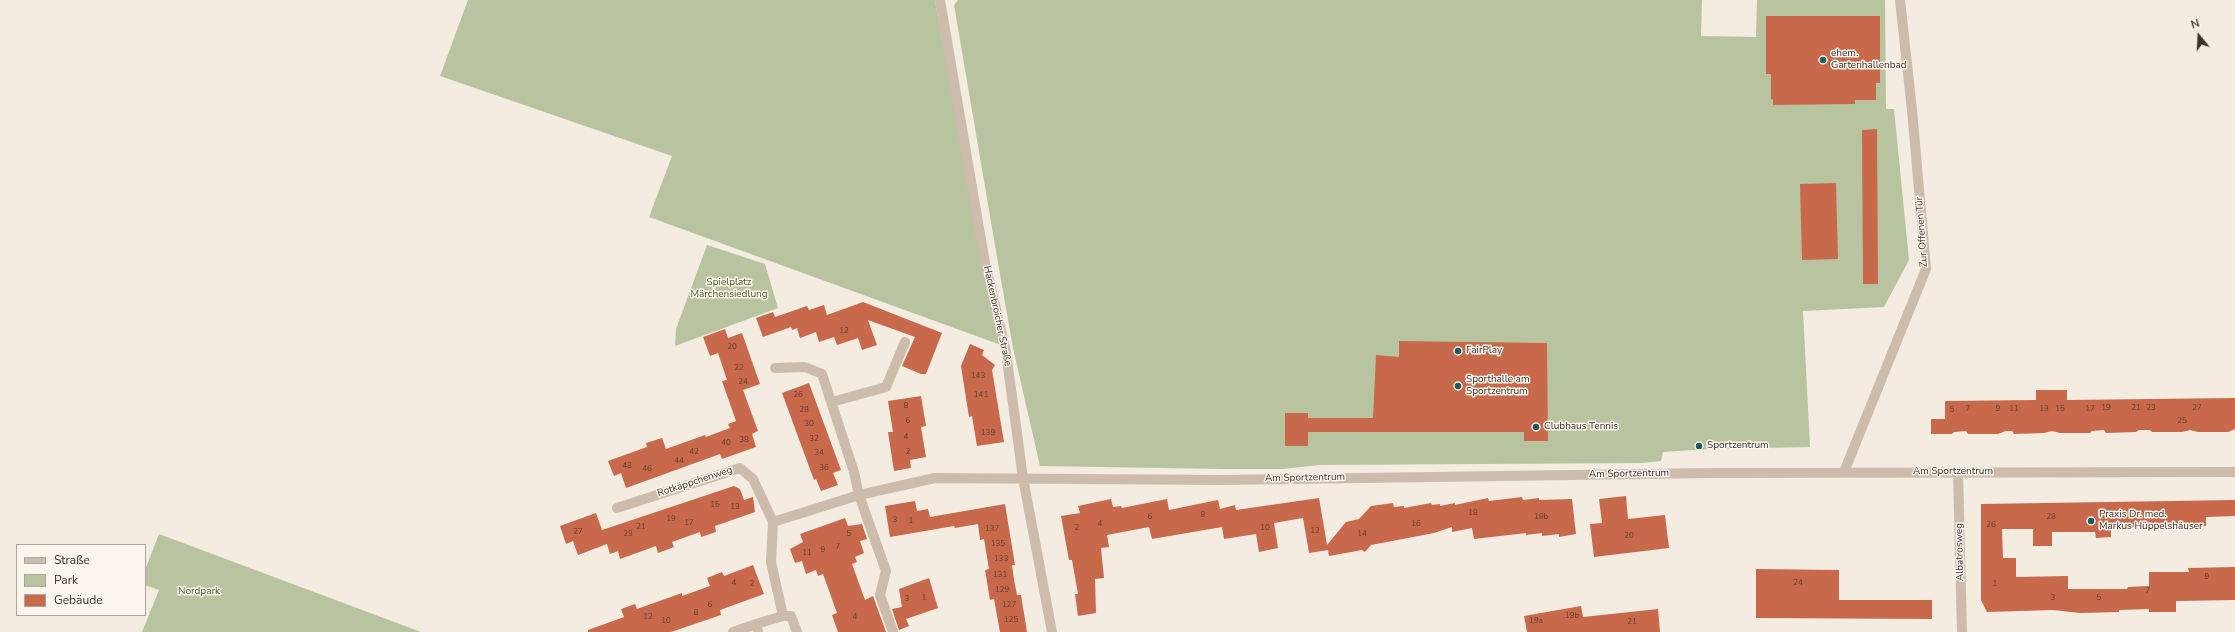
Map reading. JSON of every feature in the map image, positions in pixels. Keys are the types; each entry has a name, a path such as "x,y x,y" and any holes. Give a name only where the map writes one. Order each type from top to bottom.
{"street":[{"name":"Hackenbroicher Straße","path":"940,0 985,263 1006,352 1023,478 1052,632"},
{"name":"Zur Offenen Tür","path":"1844,472 1926,270 1912,110 1900,0"},
{"path":"832,402 886,387 905,342"},
{"path":"775,368 805,367 822,374 832,402 859,495 886,571 880,595 893,632"},
{"name":"Rotkäppchenweg","path":"617,508 740,468 753,479 773,522"},
{"name":"Am Sportzentrum","path":"1023,478 1222,480 1844,472 2235,472"},
{"name":"Albatrosweg","path":"1958,472 1962,632"},
{"path":"783,616 771,562 773,522 859,495 935,478 1023,478"},
{"path":"734,632 757,628 783,616 792,616 797,632"}],"green space":[{"path":"468,0 935,0 987,291 1001,345 649,217 672,156 440,76"},
{"path":"958,0 1702,0 1701,36 1756,37 1757,0 1885,0 1886,109 1894,109 1909,260 1884,307 1803,311 1810,447 1710,449 1663,452 1661,461 1642,463 1319,465 1283,469 1040,466 1013,348 954,5"},
{"name":"Spielplatz Märchensiedlung","path":"707,245 765,264 778,308 675,346 676,329"},
{"name":"Nordpark","path":"159,534 421,632 142,632 159,590 146,585 146,567"}],"building":[{"name":"ehem. Gartenhallenbad","path":"1766,16 1880,16 1880,83 1876,83 1876,100 1855,100 1855,104 1773,105 1773,99 1771,100 1771,74 1766,74"},
{"path":"1877,129 1878,284 1863,284 1862,130"},
{"path":"1836,183 1838,259 1802,260 1800,184"},
{"path":"863,302 942,333 926,374 921,374 902,366 915,337 868,320 877,345 862,350 858,338 837,345 834,337 819,342 816,332 800,338 797,328 792,330 791,327 763,337 756,318 773,312 775,317 807,306 809,310 824,305 827,315"},
{"path":"725,329 728,338 742,333 760,384 743,390 758,431 752,434 756,447 722,459 720,454 626,488 621,473 614,476 608,461 647,447 646,443 662,438 666,449 705,435 706,437 730,428 728,424 736,421 722,381 727,380 718,353 710,356 703,337"},
{"path":"1399,341 1547,343 1548,441 1524,441 1524,432 1308,432 1308,446 1285,446 1285,413 1308,413 1308,418 1373,418 1376,355 1399,357"},
{"path":"970,344 984,350 982,355 995,365 992,370 1004,442 977,446 972,416 969,417 961,366"},
{"path":"809,383 841,470 833,473 838,485 821,491 816,479 814,480 782,393"},
{"path":"2036,390 2067,390 2067,400 2235,398 2235,429 2228,432 2198,432 2190,430 2182,432 2152,432 2150,430 2139,430 2136,432 2106,433 2104,430 2092,431 2090,433 2060,433 2052,431 2044,433 2014,434 2012,431 2006,431 1998,434 1968,434 1966,431 1954,432 1952,434 1931,434 1931,419 1945,419 1945,401 2036,400"},
{"path":"921,396 926,426 921,427 926,457 910,460 911,468 894,471 888,432 893,432 888,401"},
{"path":"734,486 740,489 744,500 753,497 755,512 715,526 716,532 701,537 700,532 672,542 674,547 658,553 656,546 620,559 618,551 610,554 607,544 578,555 573,541 566,544 560,526 596,513 602,530"},
{"path":"1626,496 1628,519 1665,515 1669,548 1594,557 1590,524 1602,523 1599,499"},
{"path":"1522,497 1523,500 1539,498 1539,500 1572,499 1576,534 1559,537 1559,534 1542,536 1542,533 1526,535 1526,533 1474,539 1472,528 1452,532 1452,527 1434,533 1371,545 1365,552 1362,550 1329,556 1328,550 1309,553 1303,518 1274,523 1278,548 1259,552 1256,534 1224,539 1222,527 1152,539 1149,527 1107,535 1109,547 1101,548 1104,578 1095,579 1096,613 1078,616 1075,594 1078,594 1072,560 1069,560 1061,516 1080,513 1078,506 1111,499 1113,507 1121,506 1122,508 1167,499 1169,510 1218,500 1220,509 1235,505 1236,510 1319,498 1327,545 1346,522 1359,519 1371,506 1393,503 1394,507 1404,506 1404,508 1431,503 1432,505 1440,504 1440,506 1455,503 1455,505 1488,498 1489,501"},
{"path":"2235,500 2235,516 2206,517 2206,526 2111,527 2111,537 2096,538 2095,532 2052,532 2052,546 2033,546 2033,529 2002,529 2003,558 2016,558 2016,577 2068,576 2068,589 2127,589 2128,587 2149,586 2149,572 2189,572 2188,568 2235,567 2235,600 2176,601 2176,612 2149,612 2149,609 2119,610 2119,612 2080,613 2053,610 1987,612 1981,600 1981,504"},
{"path":"915,501 917,511 928,509 930,517 1005,504 1015,565 1012,565 1014,580 1017,595 1021,595 1027,632 1000,632 994,599 990,600 985,570 989,569 984,539 980,540 978,524 955,528 954,526 890,537 885,506"},
{"path":"845,518 848,526 862,524 867,539 860,541 864,553 855,557 857,562 852,564 865,600 873,596 886,632 838,632 832,615 837,613 823,574 818,576 816,570 806,574 802,561 795,563 790,549 803,542 800,534"},
{"path":"753,565 764,594 720,610 721,615 671,632 588,632 588,630 624,617 621,609 635,604 637,609 682,593 682,596 710,586 707,578 722,572 724,576"},
{"path":"1756,569 1839,570 1839,600 1932,600 1932,619 1756,618"},
{"path":"929,578 938,608 906,619 909,626 899,630 892,609 902,607 899,589"},
{"path":"1581,606 1583,617 1658,609 1660,632 1527,632 1524,616"}],"place":[{"name":"ehem. Gartenhallenbad","path":"1823,60"},
{"name":"FairPlay","path":"1458,351"},
{"name":"Sporthalle am Sportzentrum","path":"1458,386"},
{"name":"Clubhaus Tennis","path":"1536,427"},
{"name":"Sportzentrum","path":"1699,446"},
{"name":"Praxis Dr. med. Markus Hüppelshäuser","path":"2091,521"}]}
